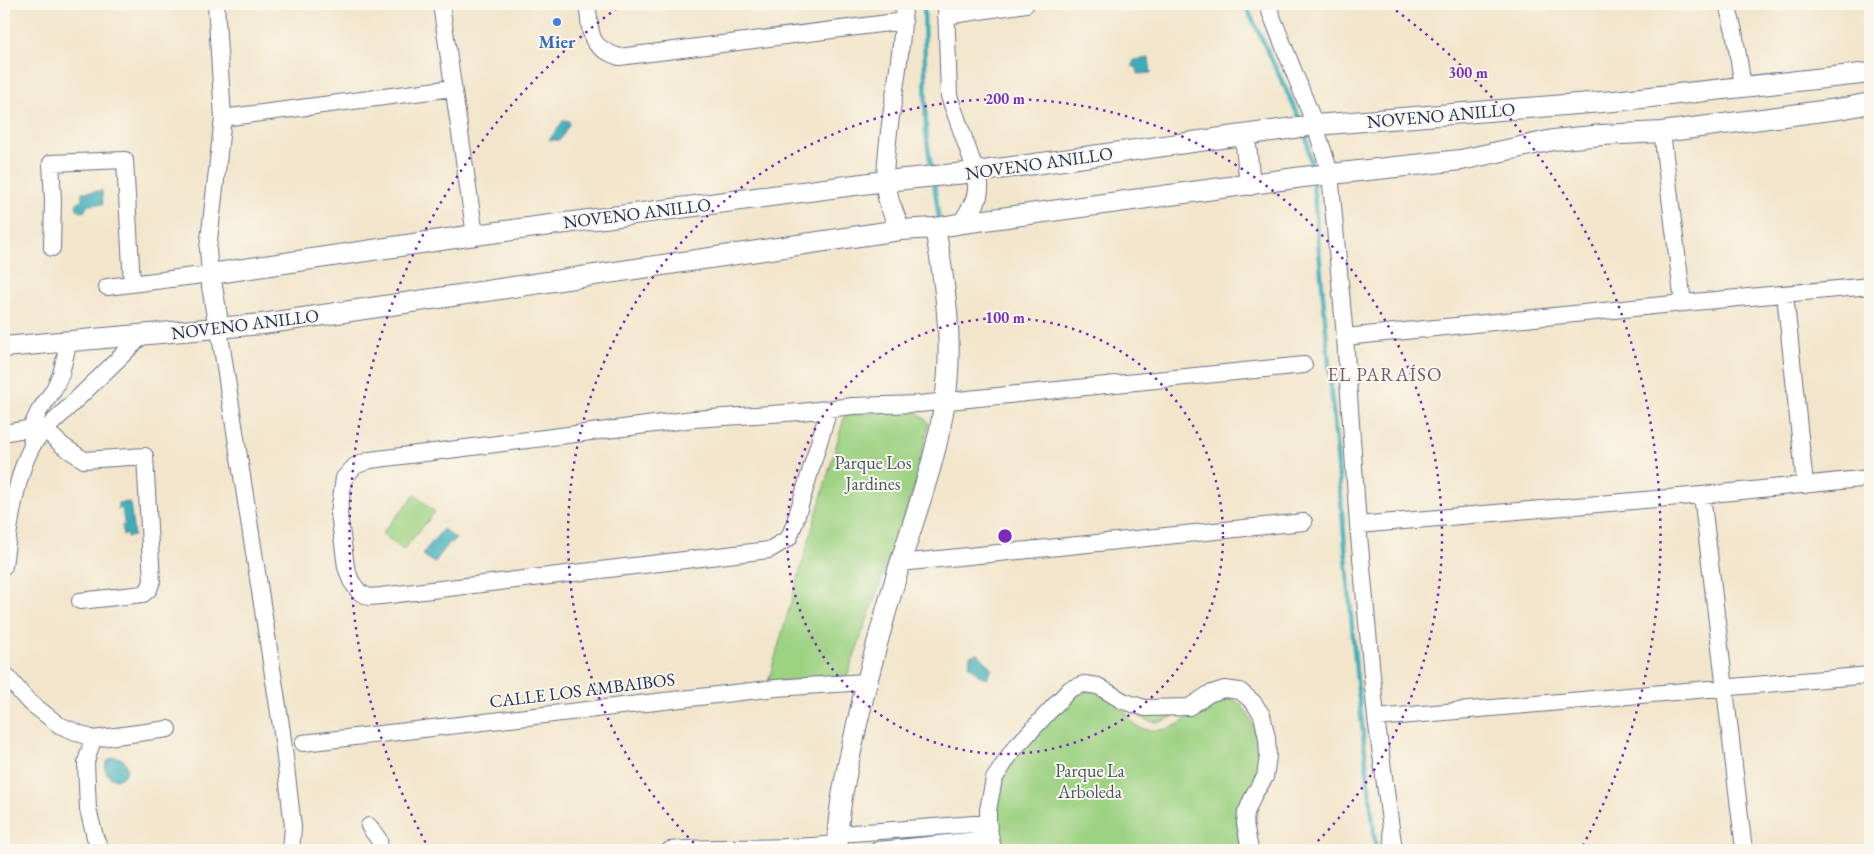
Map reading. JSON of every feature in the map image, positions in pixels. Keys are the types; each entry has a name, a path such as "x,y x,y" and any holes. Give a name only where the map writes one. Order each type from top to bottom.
{"street":[{"path":"216,4 223,118 208,249 210,274 282,732 292,827 291,850"},
{"path":"441,4 475,235"},
{"path":"587,4 593,41 603,51 619,57 904,21"},
{"path":"900,230 889,202 885,181 886,156 904,21 904,4"},
{"path":"963,223 978,198 979,183 949,96 946,10 1026,4"},
{"path":"1267,4 1305,127 1317,175 1345,337 1358,525 1376,718 1394,850"},
{"path":"1727,4 1734,31 1743,86"},
{"name":"NOVENO ANILLO","path":"210,274 475,235 885,181 976,172 1305,127 1614,101 1870,73"},
{"path":"223,118 453,88"},
{"path":"963,223 1317,175 1461,160 1553,140 1662,132 1870,103"},
{"path":"1662,132 1683,303"},
{"path":"1245,135 1250,185"},
{"path":"52,248 53,200 51,164 125,160 132,284"},
{"name":"NOVENO ANILLO","path":"4,346 272,323 900,230 935,228 963,223"},
{"path":"838,843 843,790 865,682 900,563 932,467 946,400 950,359 944,280 935,228"},
{"path":"107,287 210,274"},
{"path":"1345,337 1870,286"},
{"path":"1785,294 1805,485"},
{"path":"4,433 38,429 144,335"},
{"path":"4,566 8,534 22,472 38,429 39,411 53,392 61,374 69,340"},
{"path":"830,409 789,538 769,550 369,597 359,592 350,581 339,513 344,478 354,466 370,460 694,419 946,400 1304,365"},
{"path":"38,429 84,460 144,456 152,580 149,589 143,594 80,601"},
{"path":"1358,525 1702,496 1870,478"},
{"path":"1702,496 1744,850"},
{"path":"900,563 1304,522"},
{"path":"4,673 27,700 59,725 93,739 168,729"},
{"path":"1376,718 1870,675"},
{"name":"CALLE LOS AMBAIBOS","path":"303,743 776,688 865,682"},
{"path":"990,837 988,810 994,779 1013,750 1070,689 1084,684 1098,686 1123,701 1145,708 1189,707 1209,694 1224,689 1240,691 1253,702 1262,716 1267,738 1268,756 1265,776 1254,794 1246,813 1245,823 1250,850"},
{"path":"93,739 86,762 88,809 95,837 101,850"},
{"path":"369,826 379,840 380,850"},
{"path":"670,850 808,846 838,843 990,837"},
{"path":"878,850 990,837"}],"green space":[{"name":"Parque Los Jardines","path":"915,410 929,423 915,485 847,676 768,682 845,415"},
{"path":"415,495 435,512 403,550 382,533"},
{"name":"Parque La Arboleda","path":"1088,691 1110,699 1125,712 1135,725 1149,730 1162,730 1173,727 1205,704 1214,700 1224,698 1234,700 1242,706 1254,728 1259,754 1259,766 1254,784 1236,805 1237,825 1243,850 1000,850 996,805 1001,783 1015,759 1069,698"},
{"path":"1135,712 1175,715 1159,722 1154,722 1144,719"}],"water":[{"path":"1149,58 1151,73 1138,74 1137,68 1132,66 1134,60"},
{"path":"563,121 569,121 569,125 560,140 549,140"},
{"path":"102,191 103,204 87,205 85,211 81,212 78,210 76,205 82,201 82,192"},
{"path":"130,502 134,536 127,537 127,534 123,535 122,525 126,525 126,523 124,523 122,508 118,509 118,503"},
{"path":"443,529 456,539 452,543 450,542 434,563 422,554"},
{"path":"978,653 992,669 987,678 978,675 969,666 970,656"},
{"path":"112,757 120,757 127,764 127,772 120,779 112,779 105,772 105,764"}],"waterway":[{"path":"924,4 926,134 932,172"},
{"path":"1245,4 1301,121"},
{"path":"1305,130 1312,172"},
{"path":"934,182 939,220"},
{"path":"1313,182 1356,671 1376,850"}],"place":[{"name":"Mier","path":"557,22"}],"district":[{"name":"EL PARAÍSO","path":"1385,374"}]}
